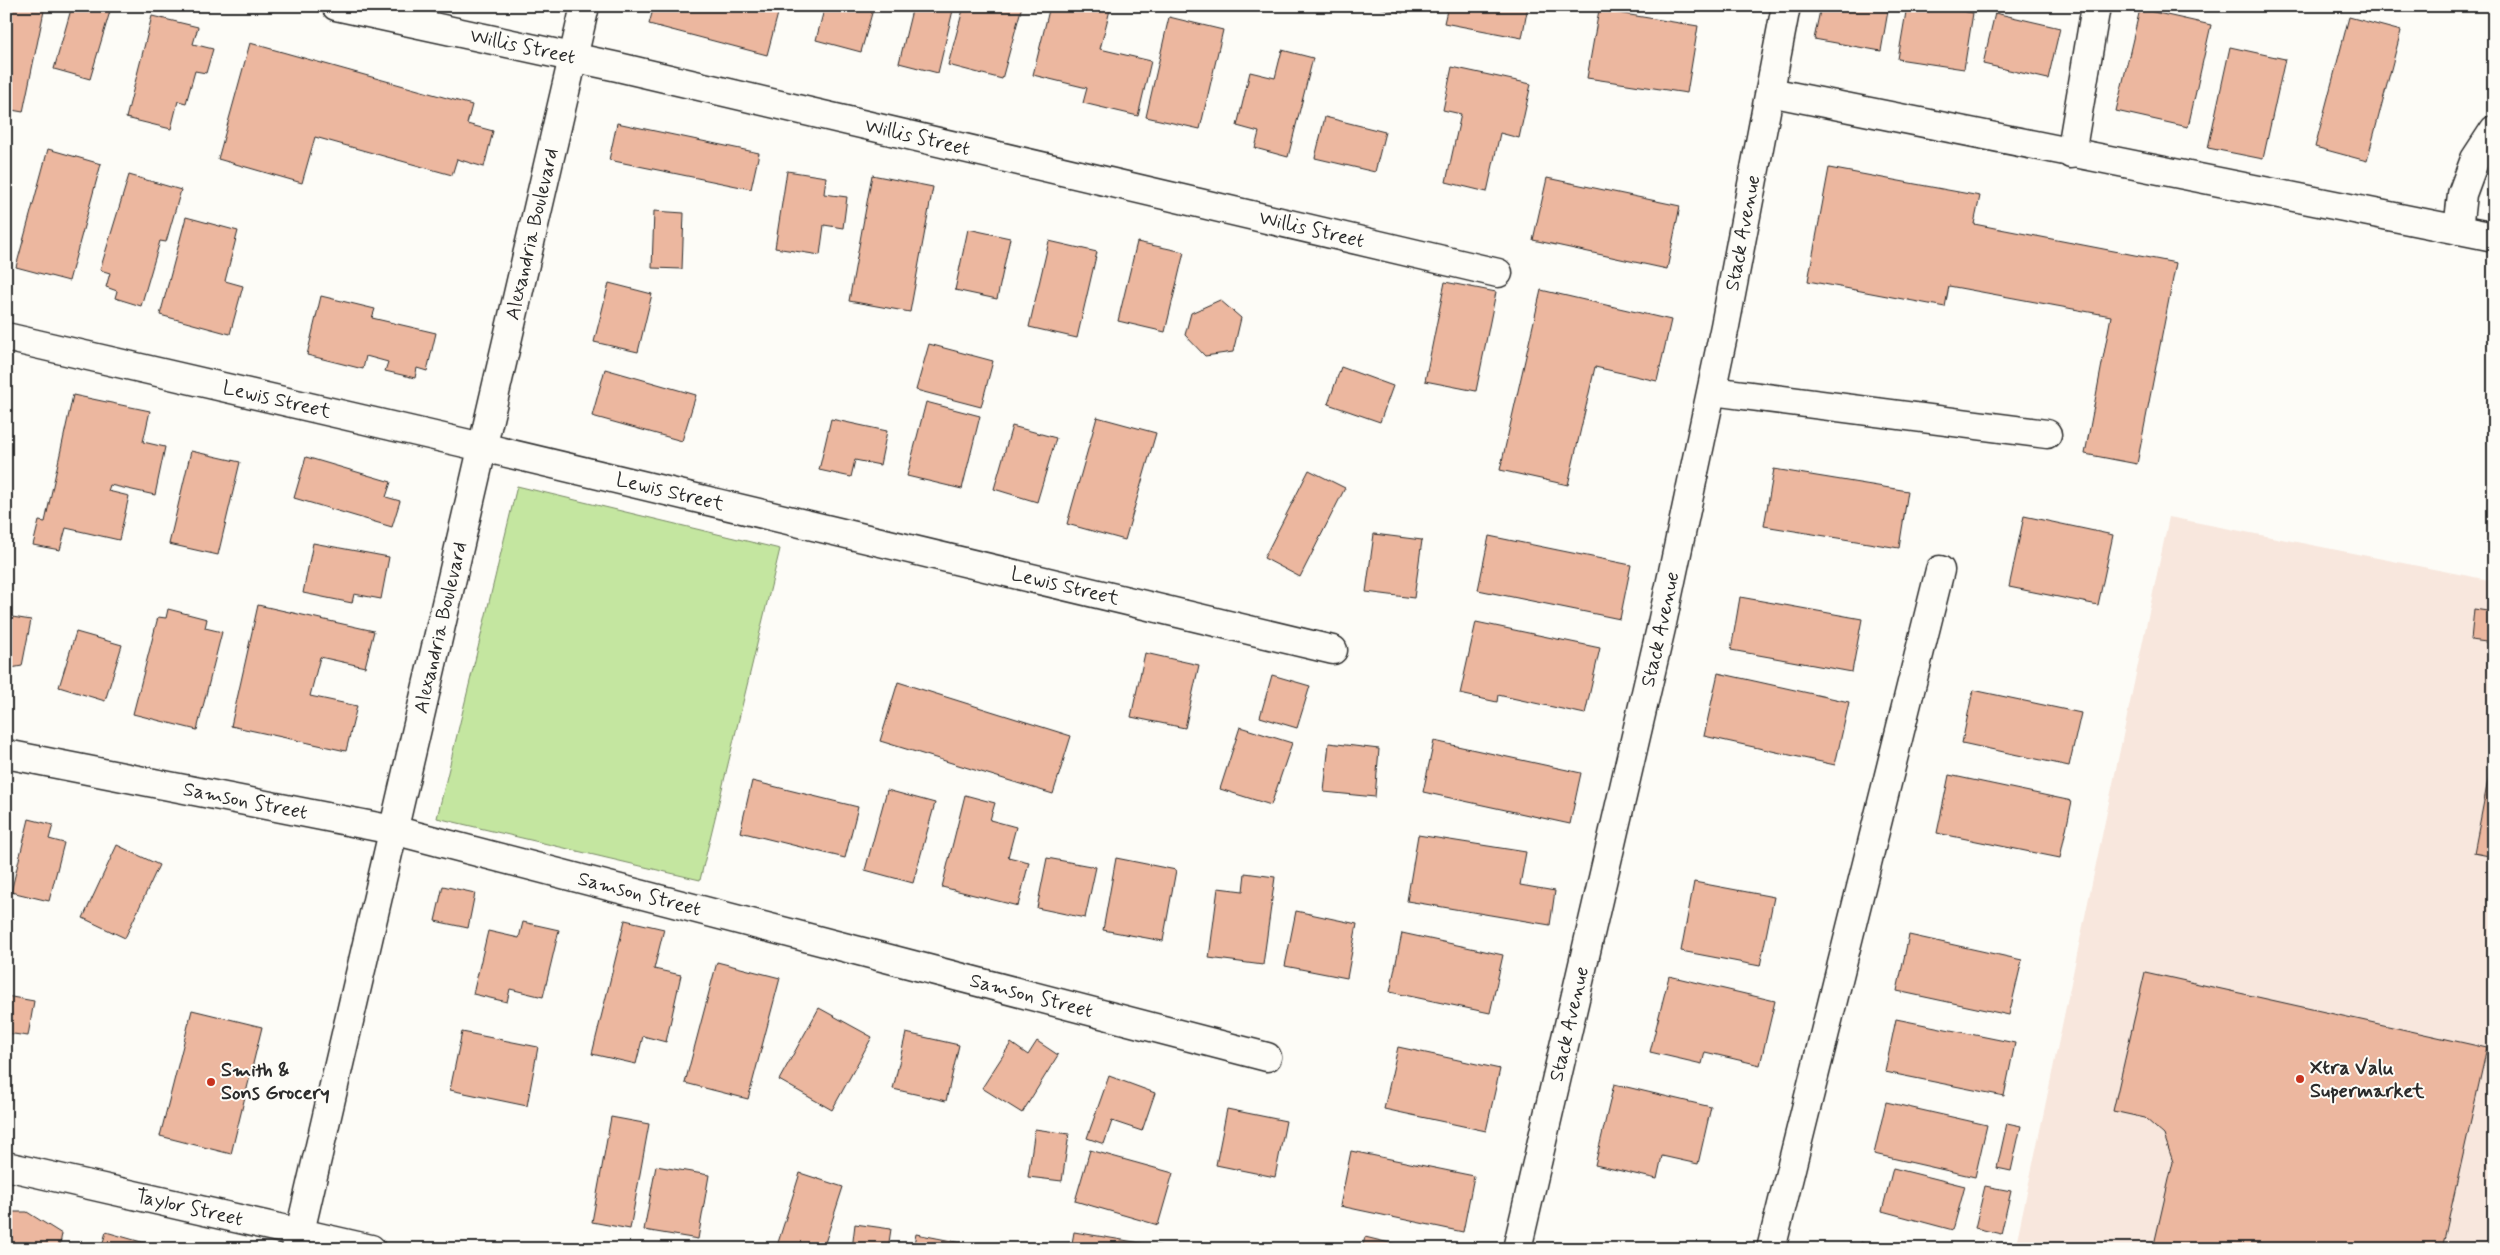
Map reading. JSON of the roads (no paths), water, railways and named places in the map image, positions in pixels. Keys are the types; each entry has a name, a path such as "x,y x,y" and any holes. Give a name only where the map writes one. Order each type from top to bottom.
{"street":[{"name":"Willis Street","path":"336,6 573,57 1498,273"},
{"name":"Alexandria Boulevard","path":"298,1240 585,6"},
{"name":"Stack Avenue","path":"1517,1249 1662,628 1712,391 1786,6"},
{"path":"2071,154 2096,6"},
{"path":"1770,92 2071,154 2494,237"},
{"path":"2458,230 2462,194 2475,159 2494,130"},
{"name":"Lewis Street","path":"6,337 482,446 1333,650"},
{"path":"1712,391 2047,434"},
{"path":"1771,1249 1940,570"},
{"name":"Samson Street","path":"6,754 393,830 1267,1057"},
{"name":"Taylor Street","path":"6,1166 298,1240 371,1249"}],"place":[{"name":"Xtra Valu Supermarket","path":"2300,1079"},
{"name":"Smith & Sons Grocery","path":"211,1082"}]}
